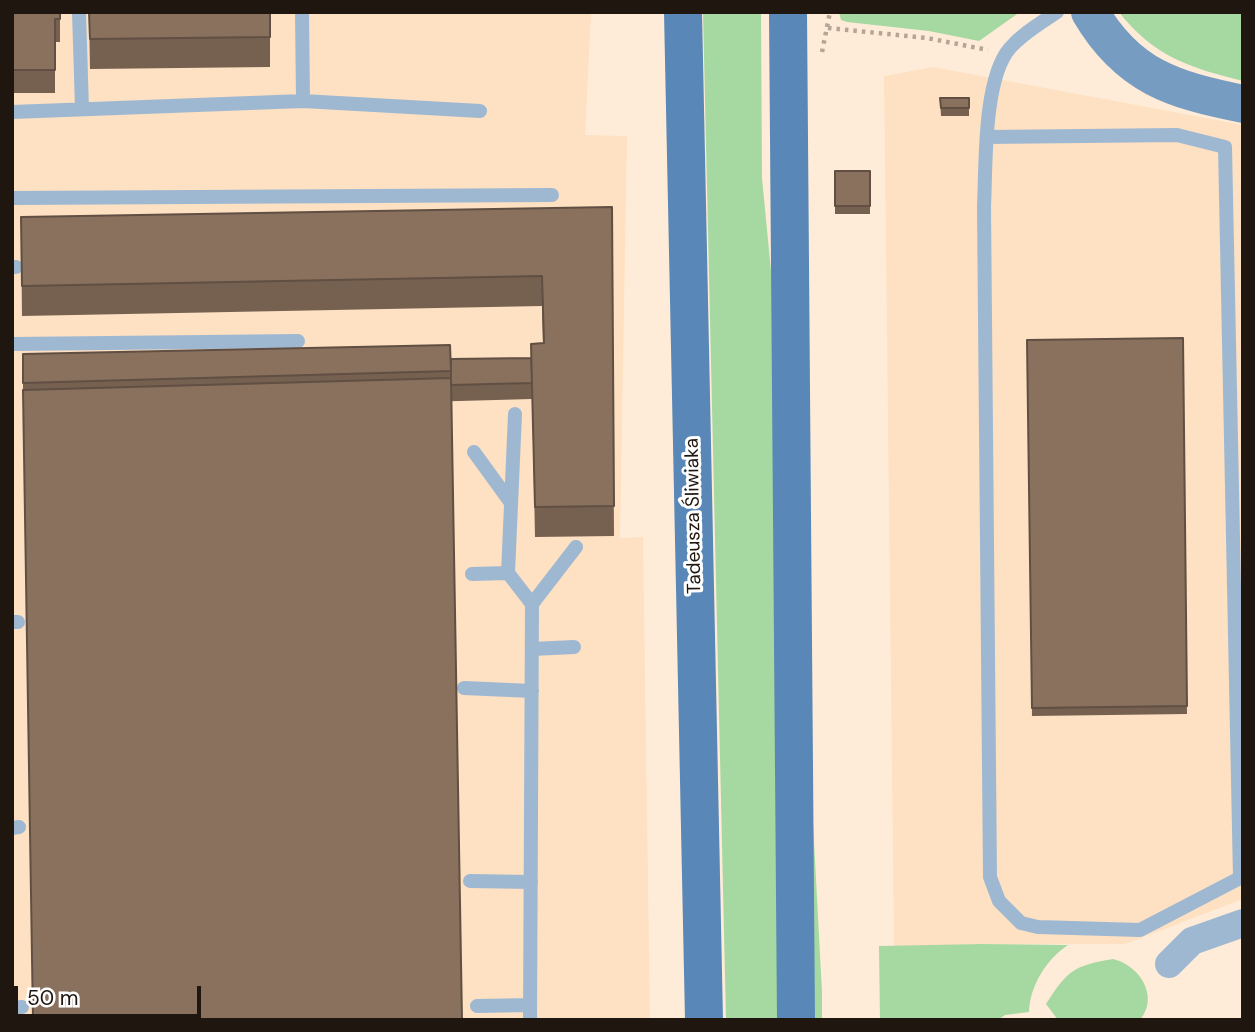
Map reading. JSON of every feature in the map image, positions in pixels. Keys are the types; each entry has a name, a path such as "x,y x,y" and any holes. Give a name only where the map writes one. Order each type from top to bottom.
{"main road":[{"name":"Tadeusza Śliwiaka","path":"683,12 704,1020"},
{"path":"788,12 796,1020"}],"street":[{"path":"1090,12 1110,40 1141,70 1176,89 1243,104"},
{"path":"1169,964 1192,941 1243,923"}],"lane":[{"path":"79,12 82,109"},
{"path":"302,12 303,101"},
{"path":"987,137 1177,135 1225,147 1240,878 1140,930 1038,927 1021,923 999,901 990,877 984,221 987,137 998,68 1006,54 1028,32 1057,12"},
{"path":"12,112 303,101 480,111"},
{"path":"12,198 320,202 552,195"},
{"path":"12,344 298,341"},
{"path":"515,414 508,573 532,604"},
{"path":"474,452 511,503"},
{"path":"477,1006 530,1012 532,604 576,547"},
{"path":"472,574 508,573"},
{"path":"532,649 574,647"},
{"path":"464,688 532,691"},
{"path":"470,881 531,882"}],"path":[{"path":"830,12 828,28 921,37 977,48"}],"shaded area":[{"path":"12,12 591,12 585,135 627,136 620,538 643,537 650,1020 12,1020"},
{"path":"933,67 1243,125 1243,899 1125,944 894,947 884,76"}],"green space":[{"path":"703,12 761,12 762,178 777,333 781,1020 726,1020"},
{"path":"839,12 1020,12 979,41 929,31 847,22 841,20"},
{"path":"1119,12 1243,12 1243,81 1189,65 1159,50 1145,40"},
{"path":"812,804 822,992 822,1020 810,1020"},
{"path":"1068,945 1053,958 1041,974 1033,992 1029,1012 1005,1015 998,1020 880,1020 879,946"},
{"path":"1113,959 1131,968 1144,983 1148,1001 1140,1020 1058,1020 1046,1004 1066,977 1080,967"}],"building":[{"path":"12,12 60,12 60,19 55,19 55,70 12,70"},
{"path":"89,12 270,12 270,37 90,39"},
{"path":"940,98 969,98 969,108 941,108"},
{"path":"835,171 870,171 870,206 835,206"},
{"path":"612,207 614,506 535,507 531,344 544,343 542,276 22,286 21,217"},
{"path":"1183,338 1187,706 1032,708 1027,340"},
{"path":"450,345 451,371 23,383 23,354"},
{"path":"531,358 532,383 451,385 451,359"},
{"path":"451,378 462,1020 33,1020 23,390"}]}
